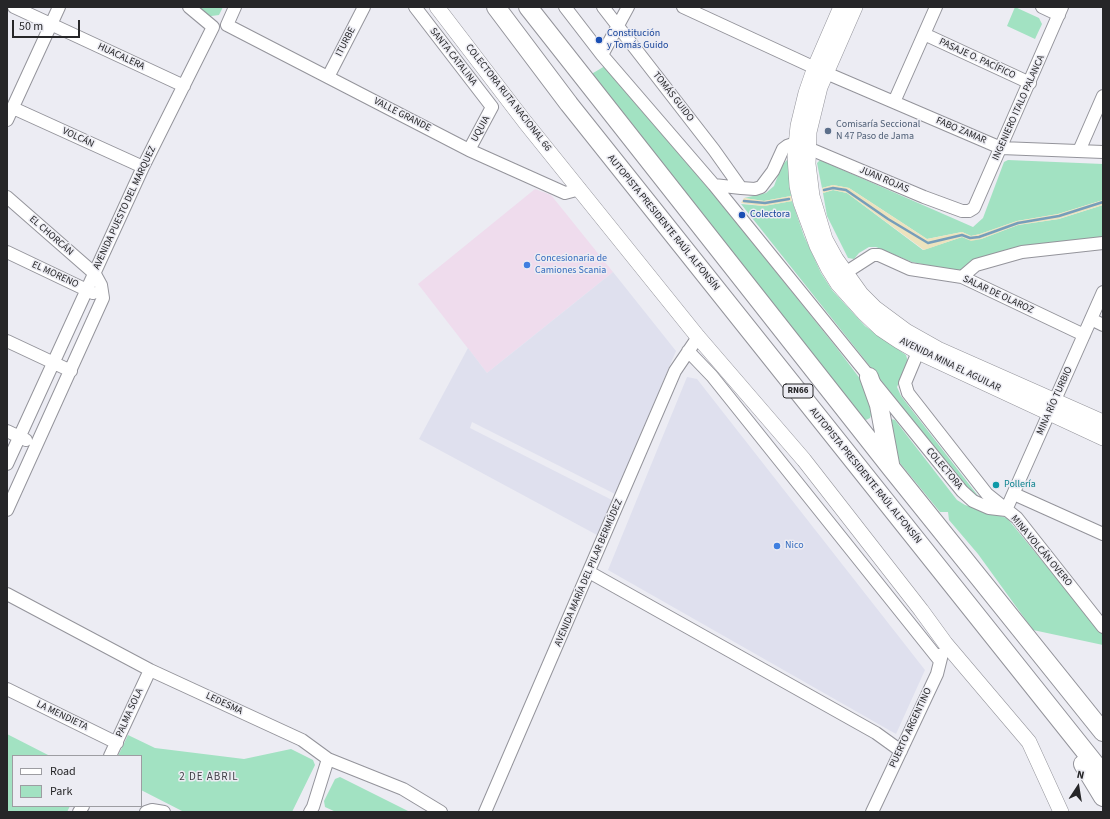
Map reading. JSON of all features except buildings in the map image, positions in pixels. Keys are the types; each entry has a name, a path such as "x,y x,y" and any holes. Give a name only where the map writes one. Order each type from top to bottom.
{"highway":[{"name":"AUTOPISTA PRESIDENTE RAÚL ALFONSÍN","path":"496,7 569,104 1103,774"},
{"name":"RN66","path":"528,7 891,468 1103,732"},
{"path":"869,376 878,405 891,468"},
{"path":"969,605 974,623 1066,739 1103,797"},
{"path":"1059,678 1103,712"}],"main road":[{"name":"COLECTORA RUTA NACIONAL 66","path":"437,7 525,122 698,337 804,460 945,643 1029,742 1049,782 1061,812"},
{"path":"802,145 810,124 821,70 841,7"},
{"path":"821,70 855,7"},
{"name":"AVENIDA MINA EL AGUILAR","path":"802,145 817,216 826,239 845,273 875,308 906,331 938,349 1053,407 1103,438"},
{"name":"AVENIDA MINA EL AGUILAR","path":"802,145 797,186 801,203 817,246 838,284 864,313 881,329 918,352 1053,407 1103,422"}],"street":[{"name":"HUACALERA","path":"14,7 184,86"},
{"path":"7,120 59,7"},
{"path":"189,7 213,27 227,25 235,7"},
{"name":"ITURBE","path":"328,77 364,7"},
{"name":"SANTA CATALINA","path":"415,7 492,107"},
{"name":"COLECTORA","path":"565,7 602,55 714,185 962,491 973,501 989,508 1006,510"},
{"name":"TOMÁS GUIDO","path":"603,7 714,150 741,188"},
{"path":"602,55 628,7"},
{"name":"FABO ZAMAR","path":"683,7 821,70 1001,148 1103,152"},
{"path":"894,102 936,7"},
{"path":"1042,7 1061,11"},
{"name":"INGENIERO ITALO PALANCA","path":"974,208 1061,11"},
{"name":"VALLE GRANDE","path":"227,25 469,150 565,193 580,189"},
{"name":"AVENIDA PUESTO DEL MARQUEZ","path":"103,298 101,285 95,274 144,167 213,27"},
{"name":"PASAJE O. PACÍFICO","path":"924,34 1030,83"},
{"path":"1079,151 1103,96"},
{"name":"UQUIA","path":"469,150 492,107"},
{"name":"VOLCÁN","path":"13,108 144,167"},
{"path":"714,185 755,189 761,187 773,171 783,149 787,146 802,145"},
{"name":"JUAN ROJAS","path":"802,145 962,211 969,211 974,208"},
{"name":"EL CHORCÁN","path":"7,197 95,274"},
{"path":"962,277 976,265 1022,252 1103,243"},
{"name":"EL MORENO","path":"7,252 103,298"},
{"name":"SALAR DE OLAROZ","path":"845,273 873,255 879,255 910,269 962,277 1084,335"},
{"path":"7,464 95,274"},
{"name":"MINA RÍO TURBIO","path":"1006,510 1103,292"},
{"path":"7,510 103,298"},
{"path":"1091,319 1103,325"},
{"name":"AVENIDA MARÍA DEL PILAR BERMÚDEZ","path":"485,812 675,371 698,337"},
{"path":"7,341 71,371"},
{"path":"688,351 717,383 940,661"},
{"name":"MINA VOLCÁN OVERO","path":"918,352 905,383 908,393 982,488 1017,518 1103,627"},
{"path":"7,431 36,445"},
{"path":"1014,494 1103,534"},
{"path":"589,572 876,733 901,751"},
{"name":"LEDESMA","path":"7,594 150,670 302,740 328,759 403,789 441,812"},
{"name":"PUERTO ARGENTINO","path":"872,812 936,674 945,643"},
{"name":"PALMA SOLA","path":"111,755 150,670"},
{"name":"LA MENDIETA","path":"7,688 117,743"},
{"path":"315,810 328,759"},
{"path":"146,812 152,810 164,812"}],"shaded area":[{"path":"535,189 551,195 613,272 487,373 418,284"},
{"path":"613,272 676,351 615,494 472,422 470,428 612,500 597,535 419,439 468,348 487,373"},
{"path":"687,377 697,379 925,670 896,734 608,570"}],"green space":[{"path":"194,7 223,7 219,15 204,17"},
{"path":"1015,7 1039,18 1042,24 1035,39 1007,26"},
{"path":"605,66 715,196 861,380 870,401 872,412 870,418 866,420 860,416 588,76"},
{"path":"788,159 791,196 764,201 744,198 766,193 774,186 782,165"},
{"path":"820,160 973,227 983,218 1004,162 1008,160 1103,164 1103,200 1058,214 1017,221 971,236 962,232 927,239 849,188 833,185 822,188 817,163"},
{"path":"833,190 847,193 923,250 962,237 970,240 981,239 1018,225 1059,219 1103,205 1103,240 956,271 912,262 876,247 869,247 859,253 854,259 848,258 827,216 823,193"},
{"path":"792,201 804,236 821,273 832,290 865,326 906,355 908,362 897,387 901,396 982,501 973,496 741,204 764,206"},
{"path":"891,419 895,420 957,500 965,505 1007,518 1103,635 1103,645 1033,630 978,554 949,520 948,512 940,512 895,457 888,423"},
{"path":"7,734 48,755 12,755 12,807 70,807 67,812 7,812"},
{"path":"128,735 155,748 244,759 291,749 313,760 315,765 292,812 184,812 142,791 142,755 118,755"},
{"path":"340,777 410,812 336,812 325,807 324,801 335,779"}],"sand":[{"path":"833,185 849,188 927,239 962,232 971,236 1017,221 1058,214 1103,200 1103,205 1058,219 1018,225 981,239 971,241 962,237 924,250 847,193 833,190 823,193 822,188"},
{"path":"791,196 792,201 764,206 741,203 744,198 764,201"}],"waterway":[{"path":"824,190 833,188 846,190 888,219 928,243 962,235 970,238 979,237 1018,223 1059,216 1103,202"},
{"path":"744,201 765,203 789,199"}],"place":[{"name":"Constitución y Tomás Guido","path":"599,40"},
{"name":"Comisaría Seccional N 47 Paso de Jama","path":"828,131"},
{"name":"Colectora","path":"742,215"},
{"name":"Concesionaria de Camiones Scania","path":"527,265"},
{"name":"Pollería","path":"996,485"},
{"name":"Nico","path":"777,546"}],"district":[{"name":"2 DE ABRIL","path":"209,778"}]}
